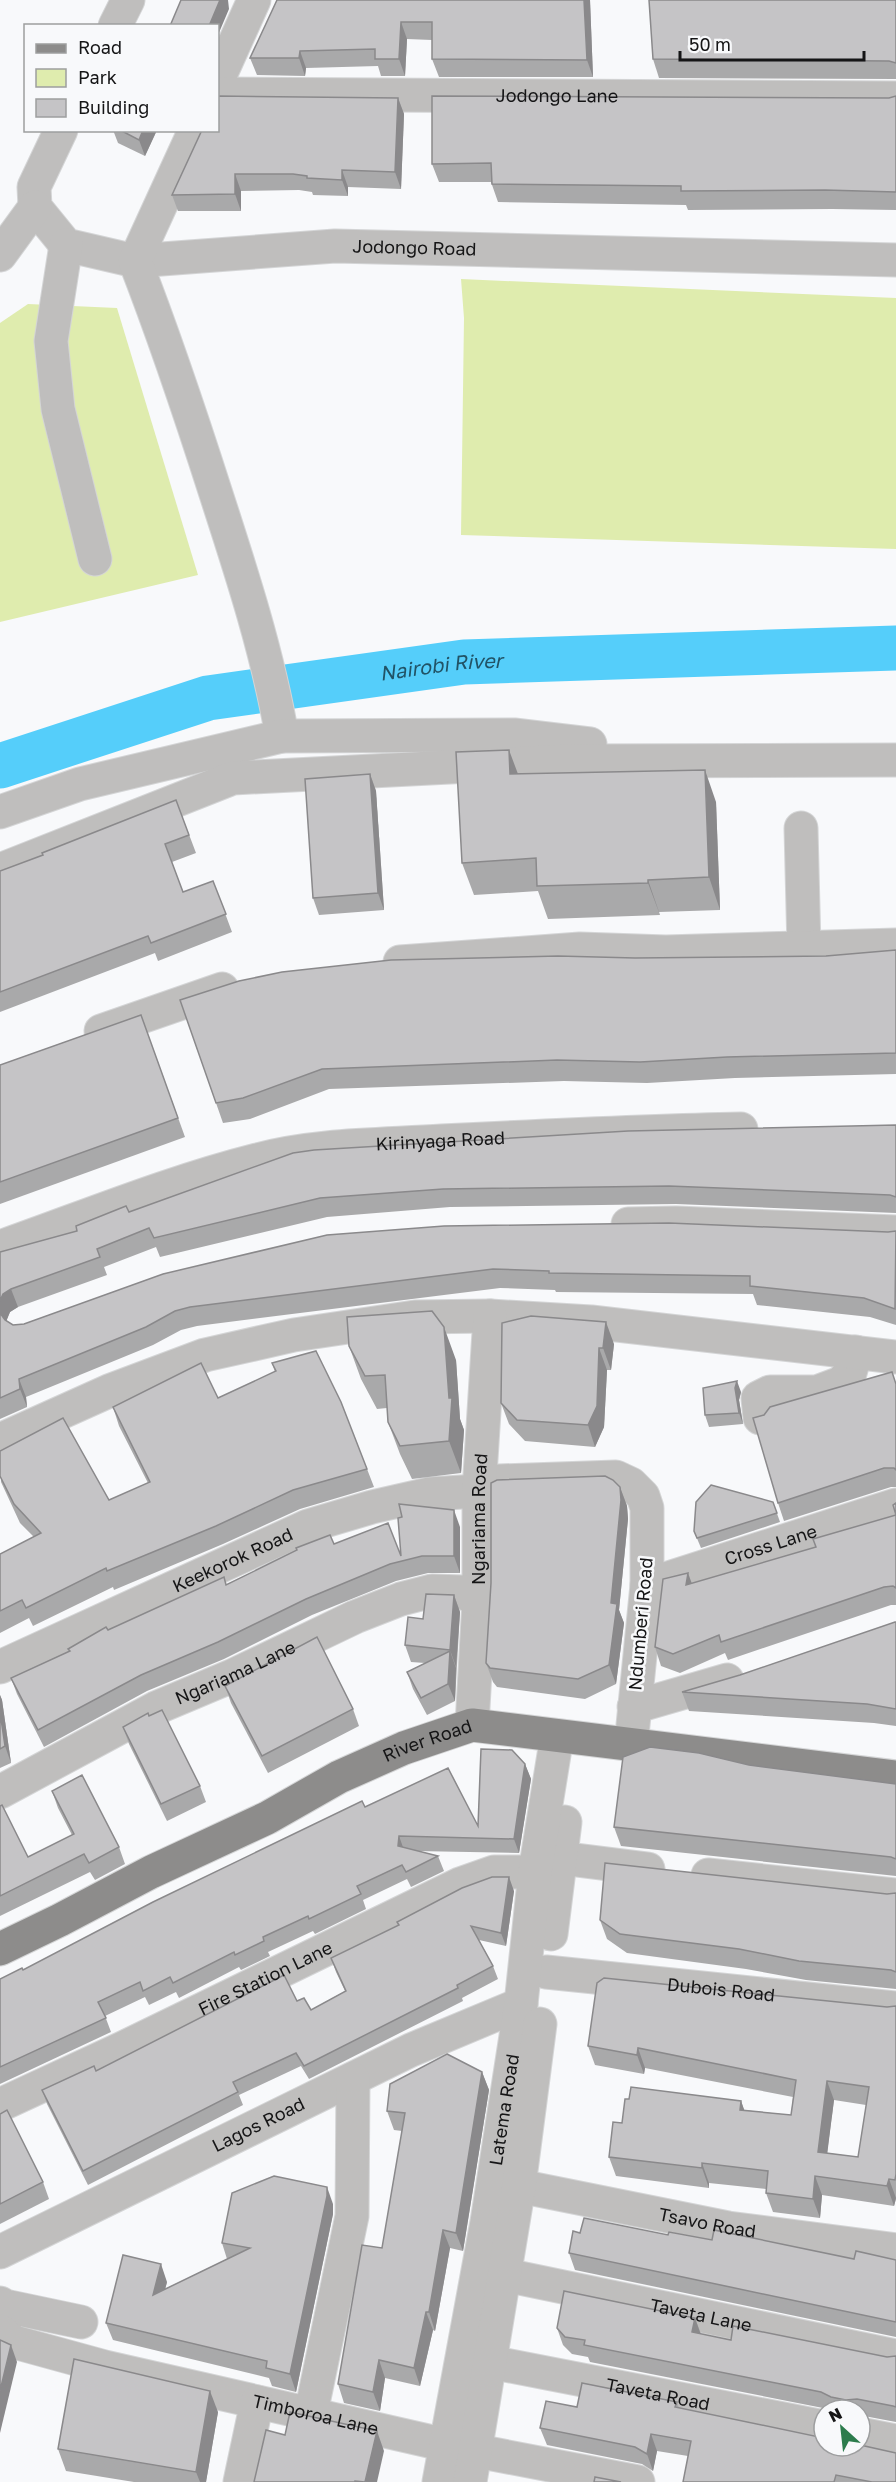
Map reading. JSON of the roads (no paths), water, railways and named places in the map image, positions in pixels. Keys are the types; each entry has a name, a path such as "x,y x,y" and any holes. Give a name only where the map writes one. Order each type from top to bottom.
{"main road":[{"name":"River Road","path":"0,1949 151,1872 267,1818 339,1777 404,1748 472,1725 896,1777"}],"street":[{"path":"116,24 128,0"},
{"path":"219,78 254,0"},
{"name":"Jodongo Lane","path":"219,94 896,98"},
{"path":"60,132 34,187 35,207 66,245 51,341 58,409 95,559"},
{"path":"194,132 135,261 169,348 244,579 274,689 282,736"},
{"path":"0,255 35,207"},
{"name":"Jodongo Road","path":"66,245 103,256 135,261 335,246 896,260"},
{"path":"0,812 80,784 282,736 514,735 585,743 690,761"},
{"path":"0,870 233,778 569,760 896,760"},
{"path":"801,828 804,949"},
{"path":"371,965 580,950 666,952 896,945"},
{"path":"76,1040 200,996 251,981"},
{"name":"Kirinyaga Road","path":"0,1247 153,1192 259,1159 319,1150 402,1144 634,1131 765,1129"},
{"path":"593,1224 676,1223 896,1232"},
{"path":"0,1440 109,1391 205,1355 294,1335 415,1317 490,1316 591,1322 896,1357"},
{"name":"Ngariama Road","path":"472,1725 479,1601 479,1491 490,1316"},
{"path":"760,1418 758,1398 770,1392 817,1392 841,1383 850,1373 856,1352"},
{"name":"Ndumberi Road","path":"479,1491 499,1481 616,1477 632,1484 643,1496 647,1508 647,1585 631,1745"},
{"name":"Keekorok Road","path":"0,1667 308,1526 372,1507 429,1494 479,1491"},
{"name":"Cross Lane","path":"647,1585 896,1505"},
{"name":"Ngariama Lane","path":"0,1792 156,1708 232,1676 355,1617 401,1599 432,1591 463,1592 479,1601"},
{"path":"634,1707 752,1672"},
{"name":"Latema Road","path":"470,2482 462,2448 487,2222 518,2102 541,1960 548,1865 566,1737"},
{"name":"Fire Station Lane","path":"0,2105 123,2048 460,1884 494,1872 548,1865 896,1895"},
{"name":"Latema Road","path":"439,2482 462,2448 490,2362 519,2186 518,2102 521,2004 541,1960"},
{"name":"Dubois Road","path":"541,1960 896,2008"},
{"name":"Lagos Road","path":"0,2252 411,2050 521,2004"},
{"path":"311,2414 352,2217 353,2079"},
{"name":"Tsavo Road","path":"519,2186 728,2228 896,2250"},
{"name":"Taveta Lane","path":"505,2275 896,2356"},
{"path":"0,2303 81,2322"},
{"name":"Timboroa Lane","path":"0,2331 14,2342 105,2367 462,2448 638,2482"},
{"name":"Taveta Road","path":"490,2362 812,2425"},
{"path":"240,2482 257,2402"},
{"path":"872,2436 896,2441"}],"waterway":[{"name":"Nairobi River","path":"0,766 208,698 464,662 896,648"}]}
